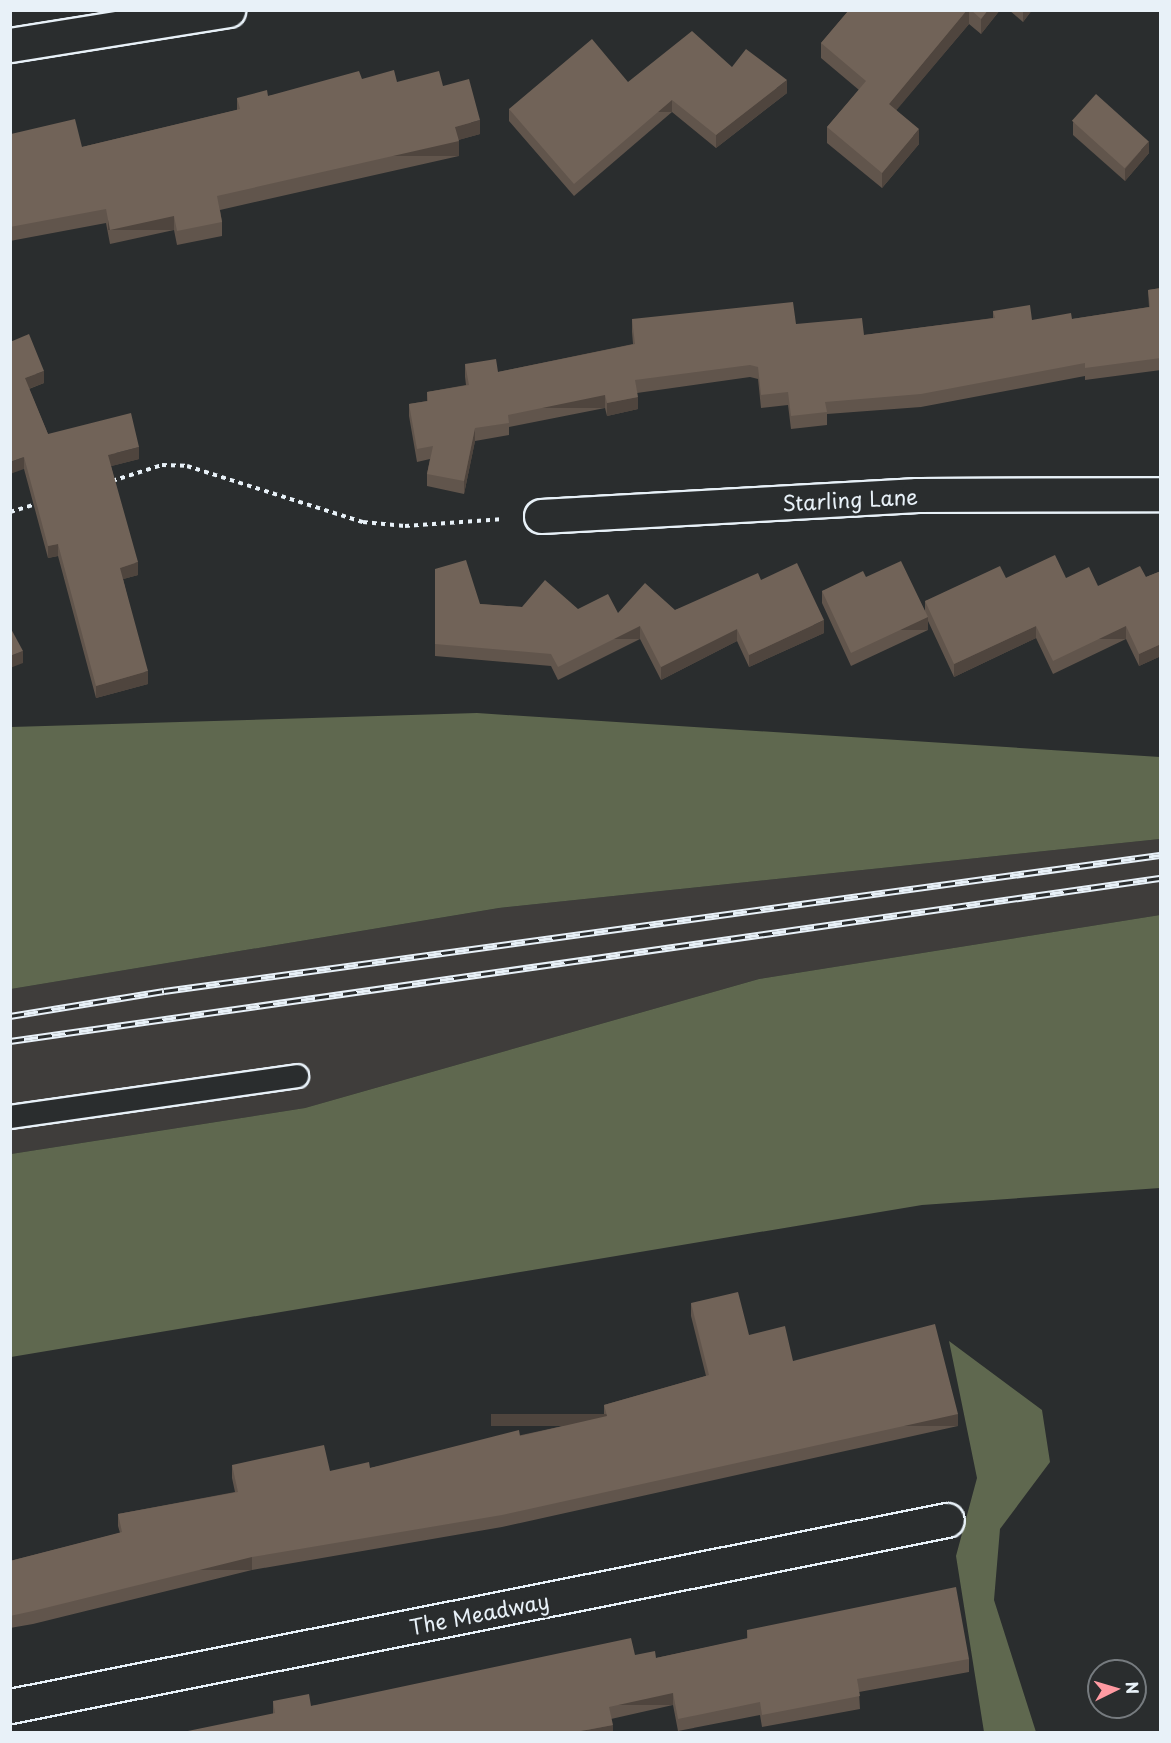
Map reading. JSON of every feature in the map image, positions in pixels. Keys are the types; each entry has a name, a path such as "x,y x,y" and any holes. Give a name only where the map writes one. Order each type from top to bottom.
{"street":[{"path":"10,45 228,10"},
{"name":"Starling Lane","path":"541,516 917,495 1161,494"},
{"name":"The Meadway","path":"10,1706 947,1520"}],"lane":[{"path":"10,1118 297,1076"}],"path":[{"path":"108,482 162,465 187,466 363,522 405,526 541,516"},
{"path":"10,512 43,502"}],"shaded area":[{"path":"1160,839 1160,915 759,979 305,1108 11,1154 11,989 499,908"}],"green space":[{"path":"477,713 1160,757 1160,839 499,908 11,989 11,727"},
{"path":"1160,915 1160,1188 922,1205 11,1357 11,1154 305,1108 759,979"},
{"path":"949,1341 1042,1410 1050,1462 1000,1529 994,1600 1036,1732 984,1732 956,1556 977,1478"}],"building":[{"path":"849,10 967,10 889,104 919,129 882,173 827,127 866,81 821,43"},
{"path":"971,10 988,10 981,19"},
{"path":"692,31 732,67 746,49 787,80 716,135 672,100 574,184 509,109 592,39 628,82"},
{"path":"394,70 397,82 439,71 443,86 469,79 480,120 455,127 459,141 217,196 222,222 177,231 174,216 110,230 106,209 10,227 10,133 75,119 82,147 240,109 237,98 267,90 268,96 359,71 362,79"},
{"path":"1096,94 1149,142 1125,168 1072,121"},
{"path":"1161,288 1161,358 1085,368 1085,363 921,394 825,402 827,412 791,416 788,392 761,395 758,367 750,365 635,380 638,397 607,403 605,395 508,415 509,423 475,428 464,481 427,474 433,446 417,449 409,404 428,401 427,392 469,385 465,364 496,359 498,372 635,344 632,319 793,302 796,324 862,318 864,335 995,318 993,311 1030,305 1032,320 1071,313 1072,319 1150,307 1148,290"},
{"path":"29,334 44,371 25,378 48,434 131,413 139,447 108,455 138,562 120,568 148,671 96,686 58,544 48,546 24,457 10,462 10,342"},
{"path":"1055,555 1066,578 1089,567 1098,586 1140,566 1146,577 1161,571 1161,644 1139,654 1126,626 1053,661 1036,626 954,664 925,601 1000,566 1006,578"},
{"path":"466,560 480,604 522,607 545,580 578,609 608,594 618,613 645,583 675,610 758,573 761,580 797,563 824,620 749,655 737,629 661,667 640,626 558,667 551,654 435,644 435,569"},
{"path":"901,561 928,617 851,653 822,591 863,571 866,577"},
{"path":"10,627 23,651 10,656"},
{"path":"738,1292 749,1335 785,1326 793,1361 935,1324 958,1414 502,1515 252,1557 10,1616 10,1561 122,1532 118,1514 238,1492 232,1465 324,1445 330,1471 369,1462 370,1468 519,1430 520,1436 607,1416 604,1405 709,1375 691,1303"},
{"path":"956,1587 969,1659 857,1679 860,1696 762,1715 760,1702 678,1719 673,1693 609,1707 613,1725 576,1732 183,1732 275,1713 273,1701 309,1694 311,1706 631,1638 635,1655 655,1651 656,1658 748,1638 747,1630"}],"railway":[{"path":"10,1016 164,991 1160,855"},
{"path":"10,1041 1160,878"}]}
